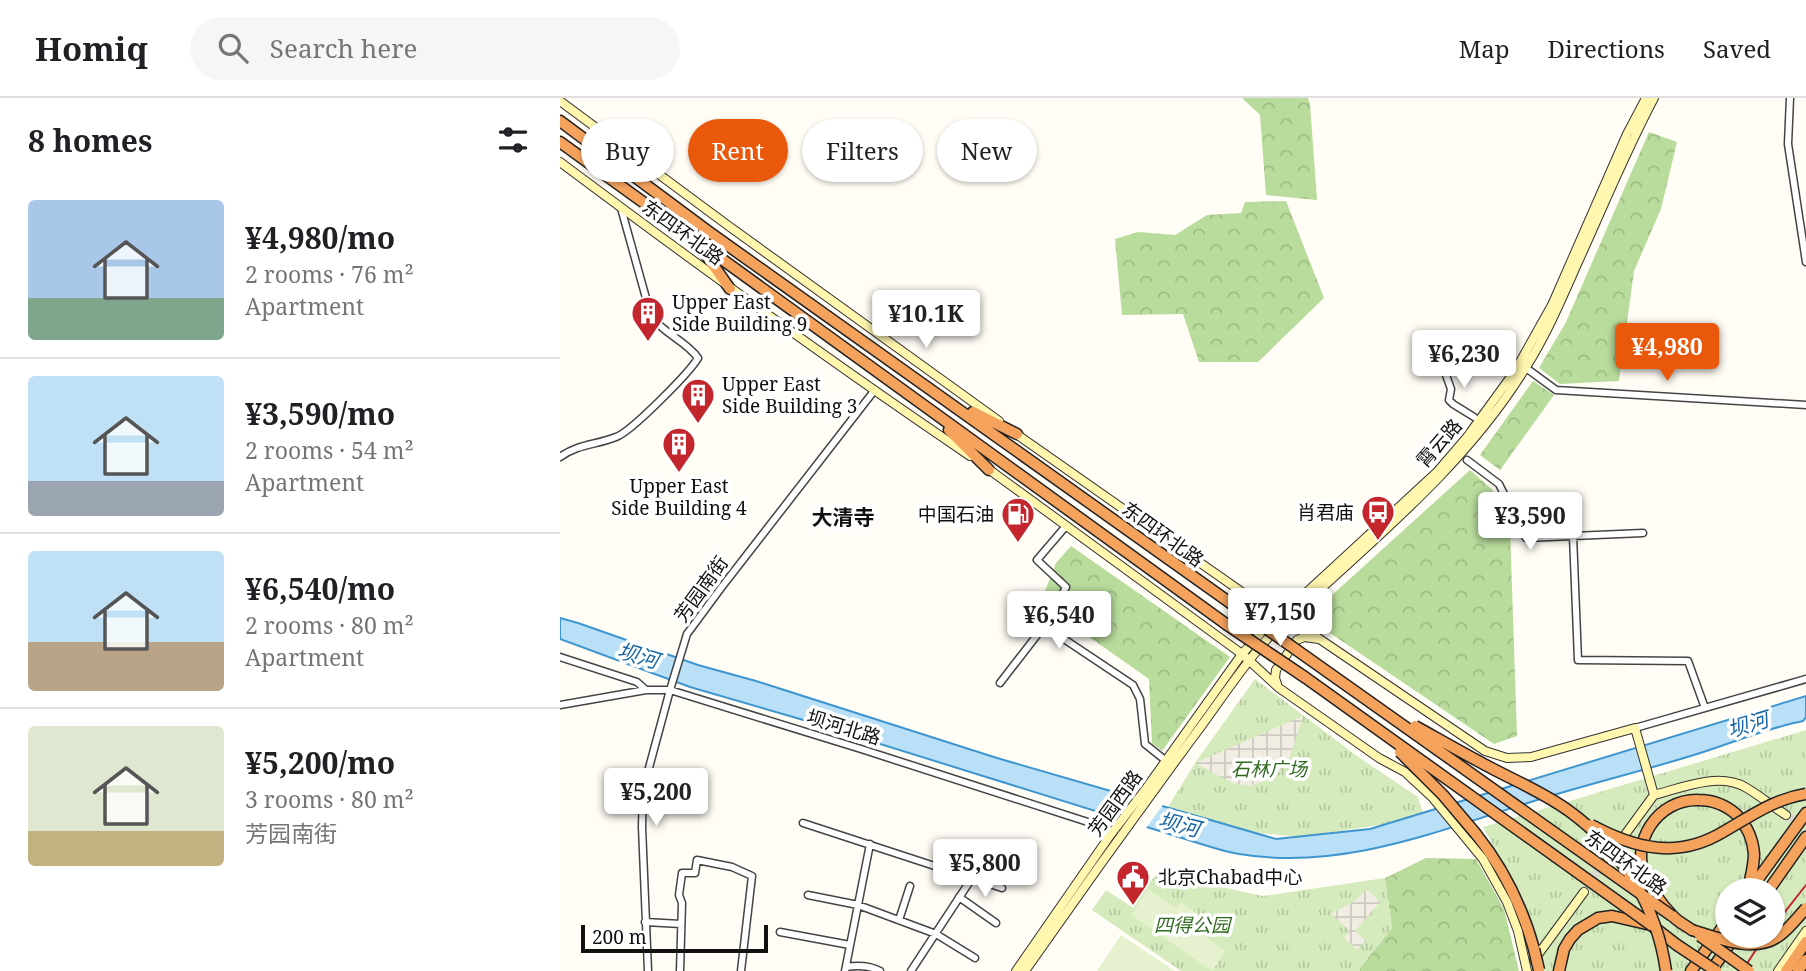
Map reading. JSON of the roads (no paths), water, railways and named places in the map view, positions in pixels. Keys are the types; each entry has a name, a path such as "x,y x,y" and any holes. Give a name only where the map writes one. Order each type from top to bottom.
{"highway":[{"name":"东四环北路","path":"560,121 709,232 1749,971"},
{"name":"东四环北路","path":"560,143 1226,624 1677,945"},
{"path":"698,244 730,289"},
{"path":"944,398 1017,435"},
{"path":"922,404 989,470"},
{"path":"1369,702 1554,801 1578,818 1638,845 1676,848 1705,841 1773,803 1806,794"},
{"path":"1378,730 1443,795 1471,836 1492,854 1513,890 1530,932 1539,971"},
{"path":"1672,916 1646,879 1641,852 1648,828 1667,808 1680,802 1707,800 1729,808 1751,836 1754,853 1751,878"},
{"path":"1758,878 1806,813"},
{"path":"1578,818 1616,855 1639,888 1658,934 1666,971"},
{"path":"1777,878 1806,837"},
{"path":"1692,930 1732,943 1758,944 1780,935 1806,908"},
{"path":"1560,966 1564,949 1570,939 1578,930 1598,918 1612,916 1651,926"},
{"path":"1691,971 1715,938"},
{"path":"1786,971 1806,942"},
{"path":"1677,945 1702,971"},
{"path":"1677,945 1713,971 1727,948"},
{"path":"1798,971 1806,960"}],"street":[{"name":"霄云路","path":"1241,654 1276,616 1294,604 1431,477 1467,437 1489,407 1515,371 1552,305 1627,134 1646,98"},
{"name":"霄云路","path":"1250,660 1287,617 1437,481 1488,421 1526,368 1563,297 1633,138 1654,98"},
{"path":"1790,98 1788,144 1803,226 1806,262"},
{"name":"东四环北路","path":"560,101 1017,435 1276,616 1287,617 1322,639 1485,751 1507,758 1531,757 1635,728"},
{"name":"东四环北路","path":"560,162 730,289 989,470 1250,660 1279,688 1378,758 1405,772 1471,836 1507,902 1518,931 1527,971"},
{"path":"560,457 571,449 618,437 631,428 691,369 698,358 659,326 651,316 621,208"},
{"path":"1474,417 1449,400 1451,389 1446,366 1478,358 1507,369"},
{"path":"1526,368 1556,390 1806,405"},
{"name":"芳园南街","path":"648,971 643,790 684,644 694,623 874,391"},
{"path":"1467,460 1499,484 1526,538 1643,533"},
{"path":"1000,683 1051,617 1066,587 1037,560 1066,526"},
{"path":"1573,536 1578,660 1688,661 1705,708"},
{"path":"1051,617 1058,635 1133,685 1140,699 1145,744 1166,760"},
{"path":"1279,688 1275,678 1276,670 1297,640 1304,637 1322,639"},
{"name":"芳园西路","path":"1149,791 1166,760 1241,654"},
{"path":"560,657 637,682 646,691"},
{"name":"芳园西路","path":"1016,971 1113,837 1250,660"},
{"path":"1654,794 1635,728 1806,679"},
{"name":"坝河北路","path":"560,705 670,687 1094,824 1113,837"},
{"path":"1608,858 1654,794 1725,780 1743,786 1786,815"},
{"path":"803,823 1003,888"},
{"name":"芳园西路","path":"1025,971 1113,837"},
{"path":"870,844 846,969 857,965 880,971"},
{"path":"680,971 682,903 679,895 682,873 695,873 697,860 732,867 752,876 741,971"},
{"path":"911,971 972,878"},
{"path":"899,920 910,886"},
{"path":"1527,971 1584,892"},
{"path":"808,895 858,905 899,920 936,934 975,958"},
{"path":"960,897 996,923"},
{"path":"645,922 681,924"},
{"path":"1778,971 1806,931"},
{"path":"780,932 850,945"}],"water":[{"name":"坝河","path":"560,618 698,665 997,758 1276,839 1370,829 1806,696 1806,717 1803,721 1697,754 1389,845 1352,853 1277,858 1218,849 690,687 560,639"}],"tunnel":[{"path":"1786,815 1806,829"},
{"path":"1587,886 1604,863"}],"railway":[{"path":"1785,912 1806,885"},
{"path":"1742,971 1757,948"}],"place":[{"name":"Upper East Side Building 9","path":"648,343"},
{"name":"Upper East Side Building 3","path":"698,425"},
{"name":"Upper East Side Building 4","path":"679,474"},
{"name":"肖君庙","path":"1378,542"},
{"name":"中国石油","path":"1018,544"},
{"name":"北京Chabad中心","path":"1133,907"}],"district":[{"name":"大清寺","path":"843,518"}],"park label":[{"name":"石林广场","path":"1269,769"},
{"name":"四得公园","path":"1192,925"}]}
